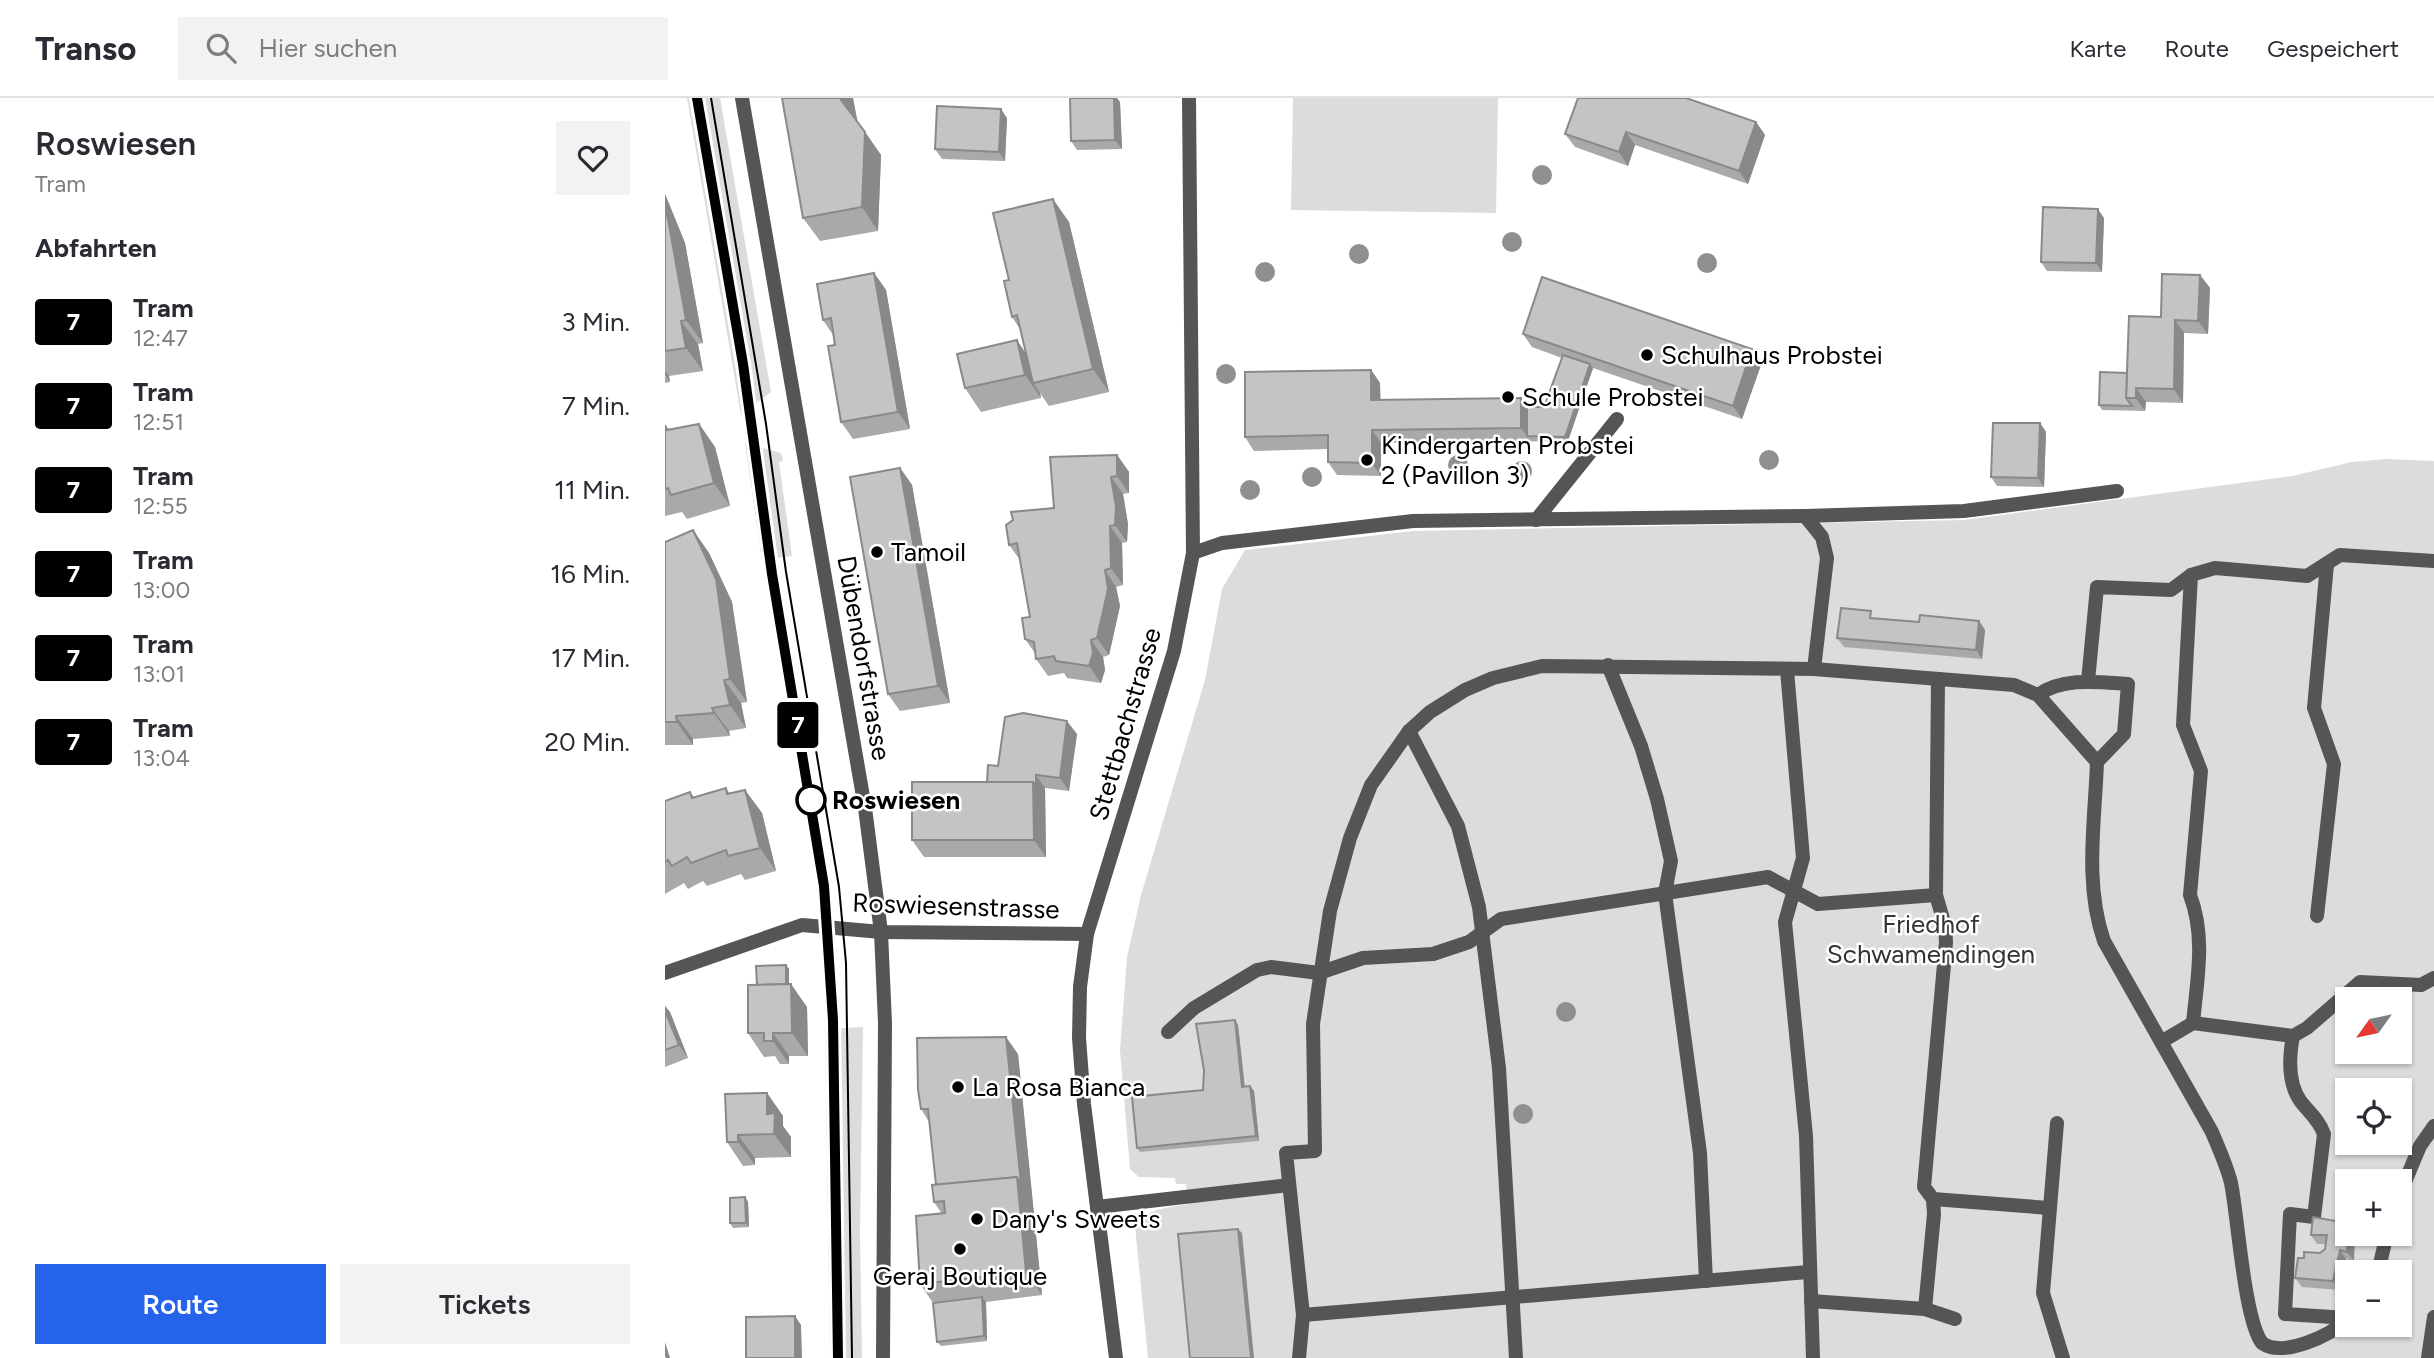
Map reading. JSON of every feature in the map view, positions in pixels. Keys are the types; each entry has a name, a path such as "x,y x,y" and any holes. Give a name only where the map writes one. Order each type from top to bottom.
{"street":[{"name":"Dübendorfstrasse","path":"742,98 865,808 881,932 885,1023 883,1358"},
{"name":"Stettbachstrasse","path":"1116,1358 1079,1038 1080,987 1087,934 1174,651 1193,554 1189,98"},
{"path":"1536,520 1617,419"},
{"path":"1193,554 1222,543 1413,521 1805,516 1964,511 2117,491"},
{"path":"1805,516 1822,537 1827,558 1814,669"},
{"path":"2088,681 2097,587 2171,590 2192,575 2214,568 2307,576 2340,555 2434,561"},
{"path":"2317,916 2335,764 2314,708 2327,564"},
{"path":"2192,575 2183,725 2200,771 2190,895 2201,946 2193,1023"},
{"path":"1608,665 1641,746 1657,799 1671,861 1665,892 1700,1153 1706,1281"},
{"path":"1299,1358 1303,1315 1286,1153 1315,1151 1313,1024 1330,911 1350,838 1371,785 1409,731 1430,712 1465,690 1493,678 1542,666 1814,669 2014,685 2038,695 2097,762"},
{"path":"1787,670 1803,858 1785,922 1806,1136 1808,1272 1813,1358"},
{"path":"1925,1309 1934,1214 1933,1199 1924,1187 1946,942 1945,926 1935,895 1938,679"},
{"path":"2038,695 2050,686 2088,681 2128,684 2124,734 2097,762 2092,887 2095,914 2104,941 2212,1132 2224,1160 2231,1183 2248,1293 2261,1342 2259,1358"},
{"path":"1409,731 1458,826 1483,930 1499,1068 1516,1358"},
{"path":"1168,1031 1194,1008 1257,970 1271,967 1319,973 1363,958 1433,954 1453,948 1501,919 1768,877 1818,904 1935,895"},
{"name":"Roswiesenstrasse","path":"665,973 802,925 881,932 1087,934"},
{"path":"2161,1042 2193,1023 2293,1036 2307,1028 2360,982 2421,985 2434,978"},
{"path":"2293,1036 2289,1061 2294,1091 2319,1122 2324,1134 2314,1217 2290,1214 2285,1314 2335,1318"},
{"path":"2057,1123 2043,1293 2063,1358"},
{"path":"2410,1169 2434,1126"},
{"path":"1097,1206 1289,1185"},
{"path":"1933,1199 2049,1208"},
{"path":"1303,1315 1808,1272"},
{"path":"1811,1301 1925,1309 1955,1319"},
{"path":"2428,1358 2434,1317"},
{"path":"2261,1342 2270,1349 2288,1352 2307,1349 2335,1328"}],"green space":[{"path":"687,98 720,98 771,392 741,415"},
{"path":"1293,98 1498,98 1496,213 1291,210"},
{"path":"745,443 781,453 783,461 779,462 792,556 762,560"},
{"name":"Friedhof Schwamendingen","path":"2386,459 2434,461 2434,1358 1148,1358 1135,1226 1151,1212 1188,1204 1186,1184 1176,1184 1175,1178 1139,1177 1130,1169 1120,1050 1127,957 1141,895 1205,680 1222,589 1245,550 1414,531 1964,520 2292,476 2352,462"},
{"path":"863,1027 860,1233 862,1358 830,1358 825,1029"}],"building":[{"path":"782,98 841,98 865,132 862,207 803,218"},
{"path":"1070,98 1114,98 1115,140 1071,141"},
{"path":"1578,98 1686,98 1756,122 1739,171 1626,132 1619,152 1565,134"},
{"path":"937,106 1001,109 999,152 935,149"},
{"path":"1053,199 1093,369 1033,383 1017,315 1012,317 1004,281 1009,280 993,213"},
{"path":"2043,207 2098,209 2096,263 2041,262"},
{"path":"665,211 686,320 681,321 686,348 665,351"},
{"path":"874,273 898,412 841,422 828,346 835,345 831,318 823,320 817,284"},
{"path":"2162,274 2200,275 2198,321 2175,320 2174,389 2136,388 2136,398 2126,398 2129,316 2161,317"},
{"name":"Schulhaus Probstei","path":"1542,277 1752,349 1733,406 1523,334"},
{"path":"1017,340 1025,375 965,388 957,354"},
{"path":"1563,355 1590,364 1565,437 1527,436 1527,407 1544,407"},
{"path":"1371,370 1371,400 1521,398 1521,428 1372,430 1372,463 1328,462 1328,435 1245,437 1245,372"},
{"path":"2100,372 2127,373 2126,398 2132,406 2099,405"},
{"path":"1993,423 2040,423 2038,478 1991,477"},
{"path":"699,424 714,483 671,495 668,488 665,489 665,425 667,430"},
{"path":"1117,455 1117,476 1111,477 1116,507 1115,525 1110,526 1111,568 1105,570 1108,589 1097,638 1091,640 1093,653 1089,666 1056,661 1054,656 1036,659 1034,642 1025,639 1022,618 1030,617 1017,543 1009,545 1006,525 1013,520 1011,512 1054,508 1050,457"},
{"path":"900,468 938,686 888,694 850,477"},
{"path":"693,530 716,579 730,679 724,680 730,705 712,708 714,713 676,716 677,722 665,722 665,542"},
{"path":"1841,608 1871,611 1870,618 1919,622 1920,615 1979,621 1976,650 1837,638"},
{"path":"1023,713 1067,721 1060,778 1036,775 1036,786 1033,782 987,782 988,765 998,766 1005,717"},
{"path":"912,782 1033,782 1034,840 912,840"},
{"path":"726,788 727,794 745,790 760,848 728,856 726,850 691,863 687,857 672,866 668,860 665,862 665,801 690,792 692,798"},
{"path":"786,965 786,984 757,985 756,966"},
{"path":"791,984 792,1033 773,1033 773,1041 764,1041 764,1033 748,1033 748,985"},
{"path":"665,1011 679,1045 665,1050"},
{"path":"1235,1020 1242,1087 1250,1086 1256,1136 1137,1148 1132,1097 1203,1090 1204,1070 1196,1024"},
{"path":"1006,1037 1021,1184 1017,1177 936,1185 928,1109 921,1109 918,1090 917,1038"},
{"path":"767,1093 767,1114 775,1113 774,1134 738,1135 738,1142 727,1142 725,1094"},
{"path":"1017,1177 1026,1272 920,1284 916,1216 945,1213 944,1201 934,1202 932,1185"},
{"path":"745,1197 746,1223 730,1223 730,1198"},
{"path":"2313,1217 2335,1221 2335,1246 2347,1246 2347,1252 2340,1250 2338,1260 2335,1260 2333,1281 2295,1278 2298,1258 2304,1258 2304,1252 2320,1253 2325,1249 2327,1235 2311,1235"},
{"path":"1238,1229 1251,1358 1190,1358 1178,1234"},
{"path":"982,1297 984,1336 937,1342 933,1303"},
{"path":"795,1316 795,1358 746,1358 746,1317"}],"tram line":[{"path":"697,98 743,364 772,574 824,886 833,1020 838,1358"},
{"name":"7","path":"697,98 743,364 763,517 824,886 833,1020 838,1358"},
{"path":"711,98 839,887 846,963 852,1358"}],"place":[{"name":"Schulhaus Probstei","path":"1647,355"},
{"name":"Schule Probstei","path":"1508,397"},
{"name":"Kindergarten Probstei 2 (Pavillon 3)","path":"1367,460"},
{"name":"Tamoil","path":"877,552"},
{"name":"Roswiesen","path":"811,800"},
{"name":"La Rosa Bianca","path":"958,1087"},
{"name":"Dany's Sweets","path":"977,1219"},
{"name":"Geraj Boutique","path":"960,1249"}]}
